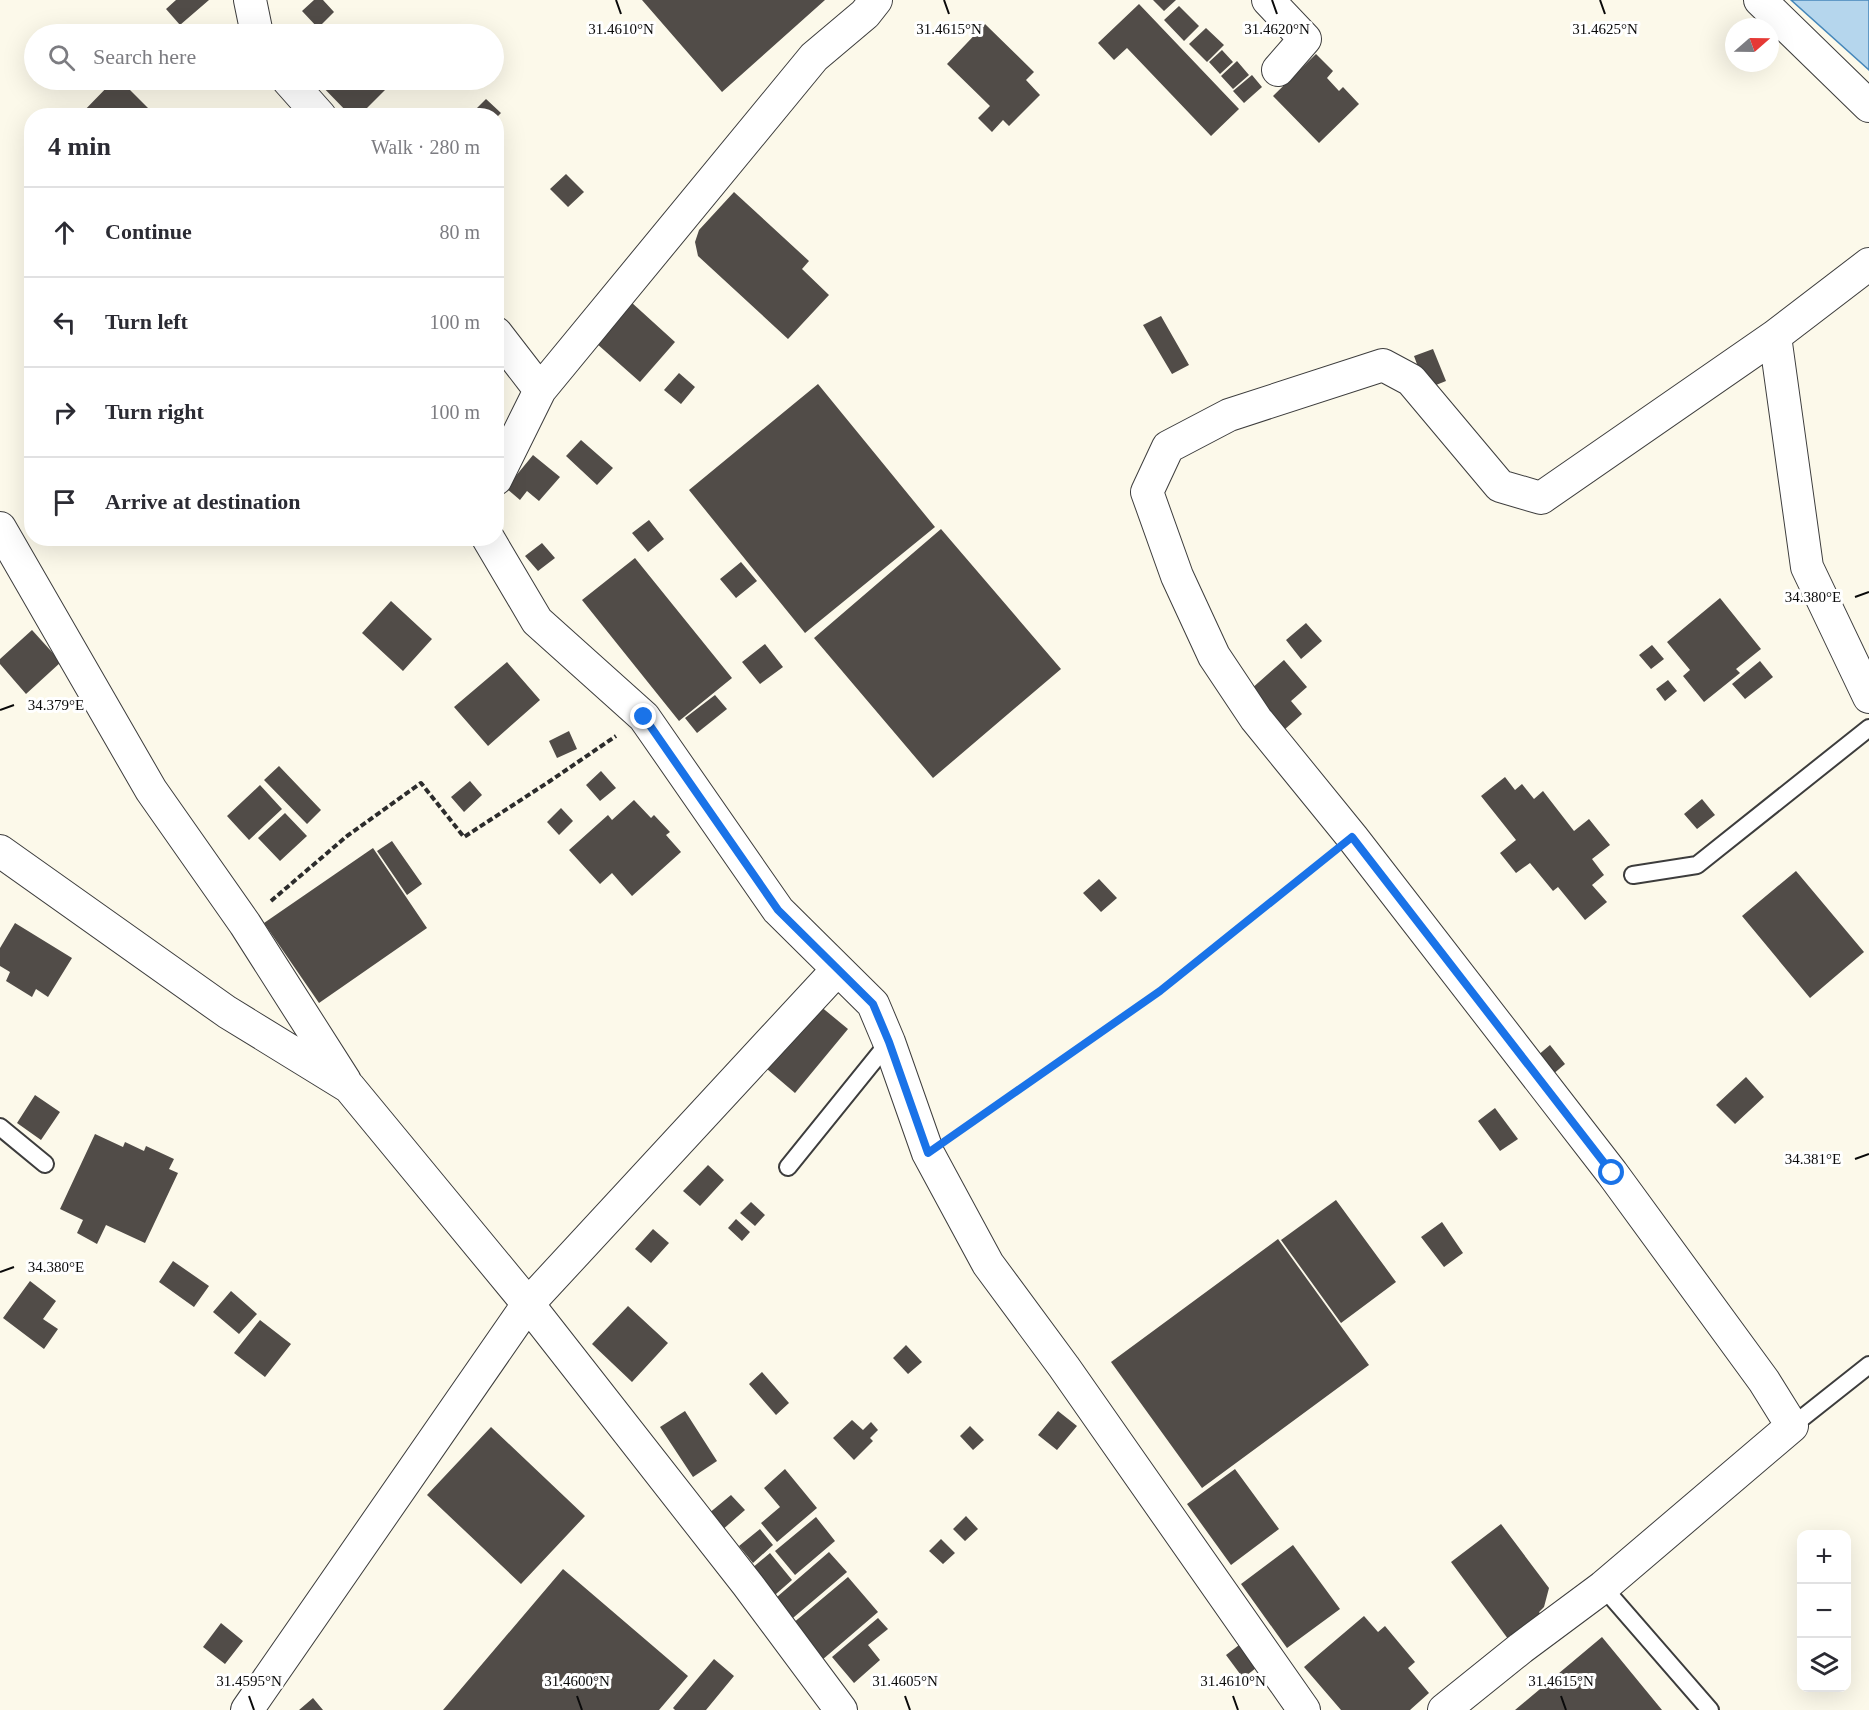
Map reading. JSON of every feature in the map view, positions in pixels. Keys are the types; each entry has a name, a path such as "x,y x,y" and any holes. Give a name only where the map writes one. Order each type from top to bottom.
{"street":[{"path":"250,0 255,24"},
{"path":"504,463 540,390 814,57 865,14 876,0"},
{"path":"1268,0 1305,39 1278,70"},
{"path":"1760,0 1865,95"},
{"path":"297,90 313,108"},
{"path":"1444,1710 1521,1648 1603,1587 1792,1426 1764,1381 1612,1173 1352,837 1256,718 1214,656 1177,576 1147,492 1168,447 1229,415 1383,365 1411,380 1500,486 1541,498 1775,336 1869,264"},
{"path":"1775,336 1807,567 1869,697"},
{"path":"504,343 540,390"},
{"path":"0,528 151,790 245,924 348,1087 528,1304 748,1585 841,1710"},
{"path":"493,546 537,621 644,717 778,910 873,1004 889,1042 928,1153 988,1264 1064,1367 1293,1704"},
{"path":"2,859 227,1012 348,1087"},
{"path":"247,1710 528,1304 837,969"}],"lane":[{"path":"1633,875 1697,865 1869,728"},
{"path":"788,1167 889,1042"},
{"path":"0,1127 45,1164"},
{"path":"1792,1426 1869,1365"},
{"path":"1603,1587 1710,1710"}],"path":[{"path":"245,924 347,836 421,783 464,837 550,782 644,717"},
{"path":"928,1153 1160,991 1352,837"}],"water":[{"path":"1791,0 1869,0 1869,70"}],"building":[{"path":"176,0 209,0 181,24 166,9"},
{"path":"314,0 323,0 334,12 322,24 314,24 302,11"},
{"path":"642,0 825,0 722,92"},
{"path":"1153,0 1176,0 1164,11"},
{"path":"1139,4 1239,109 1211,136 1127,48 1114,60 1098,43"},
{"path":"1179,6 1199,26 1184,41 1164,20"},
{"path":"985,24 1034,72 1026,80 1040,95 1009,126 1003,120 992,132 978,118 990,106 947,64"},
{"path":"1206,28 1224,45 1207,62 1189,44"},
{"path":"1222,50 1233,62 1220,74 1209,62"},
{"path":"1316,54 1333,71 1327,78 1339,91 1343,87 1359,104 1319,143 1273,96"},
{"path":"1237,61 1249,75 1233,89 1221,76"},
{"path":"1252,75 1262,87 1244,103 1233,91"},
{"path":"104,90 130,90 148,108 87,108"},
{"path":"326,90 385,90 367,108 343,108"},
{"path":"486,99 496,108 477,108"},
{"path":"566,174 584,192 568,207 550,189"},
{"path":"734,192 809,261 802,269 829,295 788,339 698,256 695,242 699,230"},
{"path":"631,302 675,342 640,382 596,343"},
{"path":"1161,316 1189,365 1172,374 1143,325"},
{"path":"1433,349 1446,381 1426,389 1414,356"},
{"path":"679,373 695,387 681,404 664,390"},
{"path":"818,384 935,527 805,633 689,490"},
{"path":"581,440 613,468 597,485 566,456"},
{"path":"533,455 560,477 539,501 527,491 520,500 506,488"},
{"path":"649,520 664,539 648,552 632,533"},
{"path":"941,529 1061,669 933,778 814,638"},
{"path":"542,543 555,558 538,571 525,556"},
{"path":"635,558 732,678 679,721 582,600"},
{"path":"741,562 757,581 736,598 720,579"},
{"path":"1720,598 1761,649 1736,669 1740,673 1704,702 1683,676 1690,670 1667,642"},
{"path":"391,601 432,639 403,671 362,633"},
{"path":"1306,623 1322,641 1301,659 1286,640"},
{"path":"32,630 61,662 26,694 0,664 0,659"},
{"path":"765,644 783,667 760,684 742,662"},
{"path":"1652,645 1664,659 1651,669 1639,655"},
{"path":"1284,660 1307,687 1291,701 1302,714 1284,730 1250,690"},
{"path":"1760,661 1773,677 1745,699 1732,684"},
{"path":"507,662 540,700 488,746 454,707"},
{"path":"1668,680 1677,691 1665,701 1656,689"},
{"path":"715,695 727,709 697,733 685,718"},
{"path":"569,731 577,749 557,758 549,741"},
{"path":"279,766 321,810 307,824 264,780"},
{"path":"601,771 616,788 600,801 586,785"},
{"path":"1505,777 1515,790 1522,784 1534,799 1543,791 1574,831 1589,819 1610,845 1592,859 1604,875 1592,885 1607,902 1585,920 1558,887 1553,891 1530,863 1516,873 1500,853 1516,840 1481,796"},
{"path":"470,781 482,795 464,812 451,797"},
{"path":"260,785 282,809 249,840 227,816"},
{"path":"1702,799 1715,815 1697,829 1684,814"},
{"path":"634,800 651,818 654,815 670,832 666,835 681,852 632,896 612,873 600,884 569,850 608,815 612,820"},
{"path":"561,808 573,821 559,835 547,822"},
{"path":"285,813 307,836 280,861 258,838"},
{"path":"392,841 422,884 407,895 377,851"},
{"path":"373,848 427,928 319,1003 264,923"},
{"path":"1796,871 1864,952 1810,998 1742,916"},
{"path":"1099,879 1117,898 1101,912 1083,893"},
{"path":"15,923 72,958 48,997 36,989 32,997 6,981 10,972 0,966 0,948"},
{"path":"814,1001 848,1029 795,1093 761,1064"},
{"path":"1550,1045 1565,1064 1552,1075 1537,1056"},
{"path":"1746,1077 1764,1097 1735,1124 1716,1105"},
{"path":"35,1095 60,1112 41,1140 17,1123"},
{"path":"1495,1108 1518,1139 1500,1151 1478,1121"},
{"path":"95,1134 123,1147 125,1142 144,1151 146,1146 174,1159 169,1169 178,1173 145,1243 106,1225 97,1244 77,1233 83,1220 60,1209"},
{"path":"708,1165 724,1180 700,1206 683,1191"},
{"path":"1336,1200 1396,1282 1341,1323 1281,1240"},
{"path":"751,1202 765,1215 755,1226 740,1213"},
{"path":"736,1219 750,1232 742,1241 728,1228"},
{"path":"1442,1222 1463,1253 1444,1267 1421,1237"},
{"path":"653,1229 669,1243 651,1263 635,1249"},
{"path":"1278,1239 1369,1365 1202,1488 1111,1362"},
{"path":"173,1261 209,1286 194,1307 159,1282"},
{"path":"30,1281 56,1301 43,1319 58,1329 44,1349 3,1318"},
{"path":"231,1291 257,1314 239,1334 213,1312"},
{"path":"628,1306 668,1343 632,1382 592,1344"},
{"path":"260,1320 291,1344 265,1377 234,1353"},
{"path":"906,1345 922,1362 908,1374 893,1358"},
{"path":"762,1372 789,1403 776,1415 749,1384"},
{"path":"685,1411 717,1461 693,1477 660,1427"},
{"path":"1058,1411 1077,1426 1057,1450 1038,1435"},
{"path":"852,1420 863,1430 871,1422 878,1430 870,1438 873,1441 854,1460 833,1438"},
{"path":"970,1426 984,1440 973,1450 960,1436"},
{"path":"491,1427 585,1516 521,1584 427,1495"},
{"path":"785,1469 817,1508 777,1542 761,1523 780,1507 764,1488"},
{"path":"1235,1469 1279,1529 1231,1565 1187,1504"},
{"path":"731,1495 745,1510 721,1531 708,1514"},
{"path":"966,1516 978,1529 965,1541 953,1529"},
{"path":"816,1517 835,1541 795,1575 775,1551"},
{"path":"1501,1524 1549,1588 1544,1607 1539,1612 1549,1626 1517,1651 1451,1562"},
{"path":"760,1529 773,1545 753,1563 739,1546"},
{"path":"941,1539 955,1553 943,1564 929,1551"},
{"path":"1293,1545 1340,1609 1287,1648 1241,1584"},
{"path":"829,1552 847,1572 787,1623 770,1603"},
{"path":"770,1553 792,1580 768,1601 745,1574"},
{"path":"563,1569 688,1676 659,1710 443,1710"},
{"path":"848,1577 878,1612 822,1660 792,1624"},
{"path":"1364,1616 1378,1632 1385,1626 1415,1662 1408,1668 1429,1693 1410,1710 1341,1710 1304,1667"},
{"path":"878,1618 888,1629 868,1645 880,1660 854,1683 832,1657"},
{"path":"221,1623 243,1641 225,1664 203,1647"},
{"path":"1602,1637 1662,1710 1515,1710"},
{"path":"1243,1642 1260,1665 1243,1678 1226,1655"},
{"path":"714,1659 734,1676 706,1710 675,1710 673,1708"},
{"path":"313,1698 323,1710 299,1710"}],"route":[{"path":"644,717 778,910 873,1004 889,1042 928,1153 1160,991 1352,837 1612,1173"}]}
